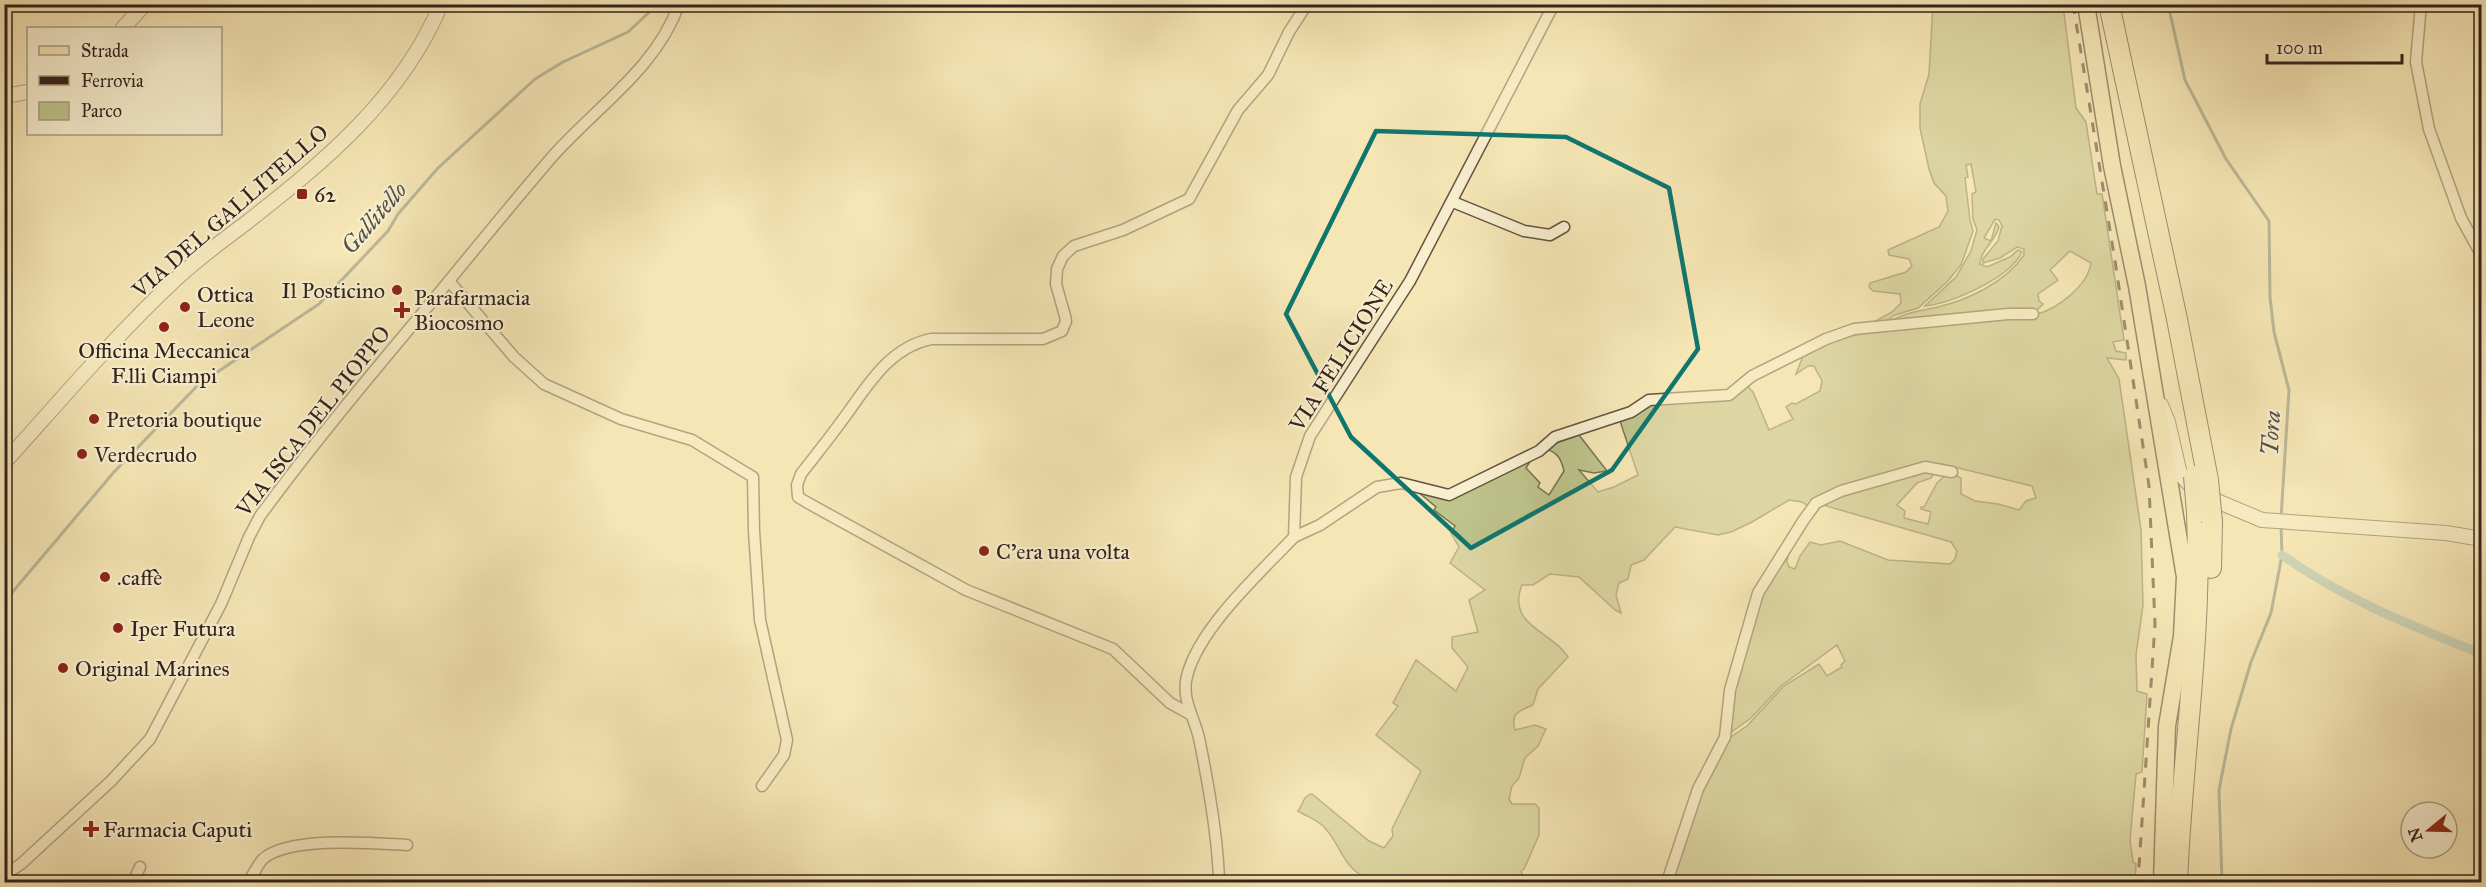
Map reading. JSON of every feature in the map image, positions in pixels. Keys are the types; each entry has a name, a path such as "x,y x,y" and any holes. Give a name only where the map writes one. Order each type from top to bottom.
{"highway":[{"path":"2098,4 2178,386 2201,478"},
{"path":"2110,4 2177,319 2205,518 2208,633 2191,819 2188,882"},
{"path":"2177,882 2179,822 2205,518"}],"main road":[{"path":"2086,4 2112,166 2137,286 2154,396 2183,553 2185,577 2182,636 2168,726 2162,882"}],"street":[{"path":"124,27 145,4"},
{"name":"VIA DEL GALLITELLO","path":"4,463 114,340 175,279 307,175 352,134 387,96 402,75 433,23 441,4"},
{"name":"VIA ISCA DEL PIOPPO","path":"4,875 21,864 111,781 150,739 221,604 260,516 311,449 559,149 639,69 675,18 679,4"},
{"path":"1190,714 1170,703 1130,662 1113,649 966,590 798,497 797,485 801,474 871,381 900,351 931,339 1032,340 1051,337 1062,331 1066,321 1056,277 1063,256 1074,246 1131,227 1189,199 1238,110 1268,75 1306,4"},
{"name":"VIA FELICIONE","path":"1294,537 1296,477 1310,436 1404,291 1453,202 1554,4"},
{"path":"2421,4 2416,62 2429,129 2461,218 2481,256"},
{"path":"4,96 27,92"},
{"path":"1453,202 1524,231 1551,235 1564,227"},
{"path":"449,280 514,357 544,384 621,419 692,440 753,477 760,620 787,740 784,755 762,786"},
{"path":"1219,882 1198,736 1185,696 1186,677 1194,656 1226,608 1294,537 1320,525 1377,487 1401,483 1449,495 1539,451 1555,437 1631,412 1649,400 1729,394 1752,376 1826,339 1854,329 2008,314 2033,314"},
{"path":"2154,396 2162,406 2168,422 2180,474 2190,485 2218,502 2262,520 2446,533 2481,539"},
{"path":"1667,882 1698,789 1725,736 1730,690 1758,593 1803,521 1816,503 1841,491 1925,467 1952,472"},
{"path":"248,882 262,860 276,851 295,846 352,843 407,845"},
{"path":"133,882 140,867"}],"highlighted area":[{"path":"1376,131 1566,137 1669,188 1698,349 1612,470 1471,548 1351,437 1286,314"}],"green space":[{"path":"1933,5 2063,5 2076,108 2086,122 2097,194 2102,194 2124,340 2113,342 2116,351 2126,353 2126,360 2107,358 2119,379 2141,530 2143,605 2136,655 2137,691 2147,694 2142,772 2136,774 2130,840 2133,862 2136,864 2135,882 1669,882 1697,796 1722,743 1747,726 1784,686 1819,664 1827,676 1842,667 1845,661 1837,645 1781,686 1751,718 1730,733 1724,730 1733,673 1760,596 1777,566 1783,564 1788,556 1789,567 1795,569 1800,556 1810,542 1821,545 1840,541 1888,560 1950,564 1955,559 1957,551 1951,542 1823,505 1821,500 1878,478 1909,470 1938,467 1931,478 1917,483 1897,505 1905,511 1904,518 1928,524 1931,512 1921,507 1924,507 1937,483 1949,472 1961,478 1961,494 1975,501 2019,510 2026,501 2036,498 2032,486 1931,463 1856,481 1819,497 1808,506 1802,502 1789,500 1731,532 1718,535 1675,527 1644,560 1631,565 1628,579 1619,583 1616,595 1621,613 1579,577 1550,574 1533,585 1522,585 1519,599 1520,610 1525,619 1561,648 1568,657 1538,689 1533,705 1517,713 1514,719 1515,730 1535,725 1546,729 1538,746 1525,758 1519,778 1512,786 1509,799 1512,804 1535,804 1539,808 1539,835 1521,871 1525,882 1377,882 1365,878 1356,872 1344,858 1323,826 1298,811 1305,798 1312,794 1369,841 1384,848 1393,836 1392,829 1421,771 1376,735 1398,706 1393,703 1416,660 1456,691 1468,667 1452,648 1452,637 1478,632 1469,600 1485,590 1450,563 1459,547 1451,533 1455,526 1434,510 1436,507 1418,492 1444,494 1455,492 1536,452 1526,468 1540,483 1538,487 1549,495 1564,471 1557,455 1542,448 1579,435 1607,471 1594,473 1579,470 1598,492 1614,487 1638,475 1619,418 1643,405 1671,398 1712,398 1733,392 1746,385 1753,392 1769,430 1793,419 1786,407 1820,391 1822,381 1814,366 1808,366 1796,374 1804,353 1829,343 1878,330 2037,314 2063,301 2084,280 2091,263 2070,251 2050,270 2058,280 2038,294 2039,301 2043,304 2037,310 1922,319 1886,325 1904,315 1950,304 1974,295 2007,274 2024,255 2024,249 2017,247 2000,258 1983,263 1983,259 1998,241 2002,226 1999,220 1995,219 1984,238 1991,241 1996,223 1999,227 1980,264 1987,267 2010,257 2018,250 2022,252 2015,262 2006,271 1979,288 1950,300 1925,306 1956,277 1971,251 1977,230 1973,219 1972,194 1976,192 1971,164 1966,165 1968,177 1965,178 1973,231 1961,265 1947,282 1918,308 1895,315 1881,325 1867,326 1892,312 1901,303 1900,294 1873,291 1869,287 1870,283 1906,272 1912,266 1909,259 1889,255 1888,250 1939,227 1948,211 1946,196 1934,183 1929,169 1920,128 1920,104 1929,74"}],"waterway":[{"name":"Gallitello","path":"4,602 114,472 198,385 319,304 388,231 398,214 438,168 535,79 563,62 628,32 658,4"},
{"name":"Tora","path":"2168,4 2185,80 2226,159 2269,221 2270,297 2274,332 2289,390 2281,518"},
{"name":"Tora","path":"2222,882 2219,790 2231,729 2251,662 2271,613 2282,555 2281,525"},
{"path":"2282,555 2305,571 2354,598 2404,622 2482,654"}],"railway":[{"path":"2073,4 2149,486 2155,624 2138,882"}],"place":[{"name":"62","path":"302,194"},
{"name":"Il Posticino","path":"397,290"},
{"name":"Ottica Leone","path":"185,307"},
{"name":"Parafarmacia Biocosmo","path":"402,310"},
{"name":"Officina Meccanica F.lli Ciampi","path":"164,327"},
{"name":"Pretoria boutique","path":"94,419"},
{"name":"Verdecrudo","path":"82,454"},
{"name":"C'era una volta","path":"984,551"},
{"name":".caffè","path":"105,577"},
{"name":"Iper Futura","path":"118,628"},
{"name":"Original Marines","path":"63,668"},
{"name":"Farmacia Caputi","path":"91,829"}]}
